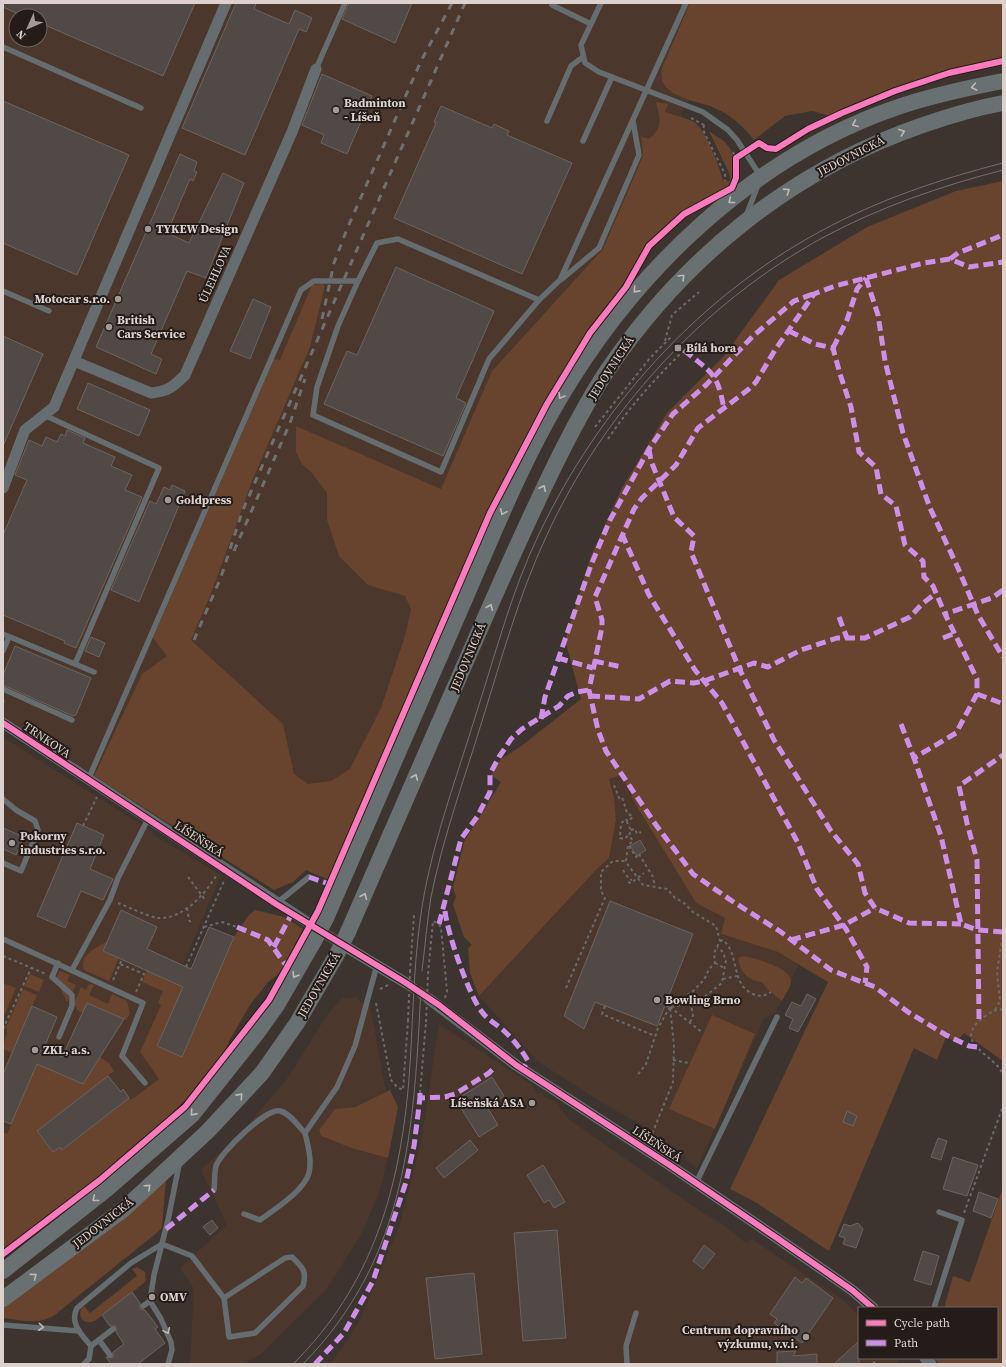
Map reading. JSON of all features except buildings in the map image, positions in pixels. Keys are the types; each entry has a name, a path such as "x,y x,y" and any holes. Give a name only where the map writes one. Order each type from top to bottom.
{"main road":[{"name":"JEDOVNICKÁ","path":"3,1271 107,1189 192,1116 261,1027 292,980 326,918 512,491 559,399 603,332 624,305 663,260 705,222 761,177 850,126 896,107 944,92 1003,81"},
{"name":"JEDOVNICKÁ","path":"3,1299 124,1209 184,1154 208,1131 262,1073 297,1023 342,952 348,932 522,532 567,440 606,373 644,319 697,262 744,222 797,184 840,160 886,138 950,116 1003,103"}],"street":[{"path":"3,488 25,430 54,407 226,3"},
{"name":"ÚLEHLOVA","path":"74,361 151,393 165,391 175,386 185,375 292,132 316,69"},
{"name":"TRNKOVA","path":"4,727 83,777"},
{"name":"LÍŠEŇSKÁ","path":"83,777 276,904 307,922"},
{"path":"342,952 408,978"},
{"name":"LÍŠEŇSKÁ","path":"430,999 516,1065 696,1183 852,1290 872,1307"}],"lane":[{"path":"316,69 345,3"},
{"path":"553,3 552,5 591,24"},
{"path":"601,3 581,45 582,57 585,63 612,77 693,107 703,112 728,130 746,152 761,177 744,222"},
{"path":"560,280 686,3"},
{"path":"3,47 140,108"},
{"path":"547,121 571,66 582,57"},
{"path":"583,141 612,77"},
{"path":"539,300 398,239 377,243 338,326 317,386 313,415 441,472 489,359 539,300 560,280 599,248 639,155 633,121"},
{"path":"83,777 301,290 314,281 358,281"},
{"path":"3,291 49,311"},
{"path":"44,415 159,468 75,664"},
{"path":"3,651 6,635 94,672"},
{"path":"3,689 72,720"},
{"path":"3,799 16,810 35,821 38,830 22,871 3,863"},
{"path":"72,970 110,900 118,878 148,819"},
{"path":"276,904 309,878"},
{"path":"3,939 143,1003 122,1056 144,1083"},
{"path":"58,963 52,977 72,995 72,1006 59,1037"},
{"path":"305,1133 337,1087 355,1046 377,965"},
{"path":"696,1183 777,1017"},
{"path":"214,1190 216,1166 220,1157 260,1118 274,1111 280,1111 286,1114 305,1133 310,1156 309,1174 300,1188 260,1220 244,1214"},
{"path":"168,1364 172,1350 171,1342 161,1319 150,1301 154,1275 166,1229 176,1173 184,1154"},
{"path":"934,1307 962,1220 939,1212"},
{"path":"162,1244 192,1256 224,1298 229,1337 255,1333 303,1286 306,1276 301,1266 292,1257 285,1258 224,1298"},
{"path":"91,1346 79,1331 74,1321 74,1313 80,1304 131,1263 162,1244"},
{"path":"143,1306 150,1301"},
{"path":"627,1364 626,1346 636,1313"},
{"path":"3,1325 79,1331"},
{"path":"84,1364 89,1359 91,1346 113,1329"},
{"path":"99,1340 110,1354"},
{"path":"89,1359 92,1364"}],"path":[{"path":"693,107 688,116 708,127"},
{"path":"704,125 703,130 725,174 725,181"},
{"path":"736,158 759,142 767,148 776,149"},
{"path":"732,149 736,158 736,169"},
{"path":"664,343 672,315 698,292"},
{"path":"595,426 623,390 671,336"},
{"path":"608,439 638,399 662,372 684,350 689,350 700,342"},
{"path":"614,785 619,798 622,797 627,812 637,820"},
{"path":"628,821 631,830 629,835 624,839 620,838 621,824 625,819 628,821 633,818"},
{"path":"631,830 635,830 638,834 641,832"},
{"path":"628,845 633,843 629,835"},
{"path":"628,845 636,857 639,855 654,878 655,886"},
{"path":"628,845 626,861 643,885 667,889 675,898 683,902 693,912 716,926 720,941 714,953 714,963 709,969 704,980 693,992 670,1007 655,1036 646,1064 636,1077"},
{"path":"566,988 605,898 601,891 602,872 613,861 626,861"},
{"path":"623,870 629,879 632,880"},
{"path":"628,882 631,883 632,880 634,881 637,877 644,873"},
{"path":"110,900 158,918 172,916 187,908 201,896 217,875"},
{"path":"186,967 226,876"},
{"path":"188,877 206,901"},
{"path":"187,908 189,920 192,924"},
{"path":"391,985 381,988 376,999 391,1080 397,1087 403,1090 408,1020 408,978 414,915"},
{"path":"420,1093 433,921 439,924 441,928 447,991 439,1005"},
{"path":"204,927 222,922 237,927"},
{"path":"716,926 719,922"},
{"path":"1003,933 997,972 1000,1000 995,1010 976,1023 972,1029 972,1039 977,1047 996,1063 1003,1074"},
{"path":"720,941 723,940 729,945 737,976 743,987 749,992 763,997 771,992"},
{"path":"696,998 702,998 721,985 725,958 722,951 717,948"},
{"path":"725,958 731,953"},
{"path":"3,956 52,977"},
{"path":"110,988 122,959"},
{"path":"714,963 724,968"},
{"path":"120,964 144,974 133,998"},
{"path":"3,1029 31,968"},
{"path":"723,979 737,976"},
{"path":"370,992 377,995"},
{"path":"693,992 696,998"},
{"path":"670,1007 691,1004 696,998"},
{"path":"690,1022 693,1017 691,1004"},
{"path":"665,1005 690,1022 703,1034"},
{"path":"605,1006 602,1014 655,1036"},
{"path":"649,1140 673,1082 674,1045 670,1007"},
{"path":"995,1010 1003,1010"},
{"path":"673,1060 689,1063"},
{"path":"962,1220 1003,1106"}],"shaded area":[{"path":"3,3 748,3 683,111 674,141 489,505 327,879 306,870 293,882 274,890 160,819 3,716"},
{"path":"690,3 1003,3 1003,58 942,73 903,85 830,116 812,111 785,116 754,140 747,131 729,116 711,106 681,97 666,87 662,79 662,68"},
{"path":"656,102 668,104 665,112 691,120 698,126 703,132 712,150 723,181 730,181 729,173 709,131 725,142 731,150 735,161 734,179 729,187 683,213 648,246 577,349 553,387 499,490 329,880 306,870 293,882 274,890 94,776 142,674 167,656 153,638 274,359 280,360 312,285 322,284 325,286 310,347 252,481 212,591 191,640 283,724 294,774 308,784 331,781 350,769 381,708 405,636 411,609 405,596 368,585 339,556 327,520 327,493 311,472 302,464 296,452 296,426 441,489 492,371 603,249 643,156 641,136 649,139 659,126 660,122"},
{"path":"1003,181 1003,1061 964,1033 956,1042 946,1037 937,1060 914,1048 829,1251 757,1203 730,1189 828,982 778,952 721,934 725,918 696,903 636,805 622,775 609,779 614,797 616,820 609,858 595,871 479,996 470,973 468,948 472,945 464,937 453,904 456,897 453,888 464,842 501,782 491,775 501,759 520,747 581,699 565,640 591,556 622,488 667,413 724,356 779,280 867,227 956,191"},
{"name":"ZKL, a.s.","path":"3,737 153,832 152,834 221,875 183,965 158,1003 162,1005 140,1052 175,1067 59,1157 3,1132"},
{"path":"622,775 636,805 696,903 725,918 721,934 778,952 799,964 776,1012 764,1019 697,1168 653,1135 654,1132 601,1102 537,1061 479,996 595,871 609,858 616,820 614,797 609,779"},
{"path":"255,910 284,917 303,929 280,973 268,982 250,1005 229,1041 223,1056 192,1093 160,1125 99,1177 3,1250 3,1132 7,1134 37,1064 82,1084 100,1057 109,1063 114,1071 37,1131 53,1152 60,1147 63,1150 129,1098 131,1100 159,1079 140,1052 161,1005 158,1003 163,991 142,982 147,970 183,987 157,1046 182,1057 234,937 248,916"},
{"path":"107,941 103,951 119,958 109,981 84,970 83,965 86,956 90,952"},
{"path":"743,956 771,964 785,971 791,981 788,991 782,1001 768,990 762,982 753,980 746,975 741,968 738,958"},
{"path":"59,971 70,975 67,981 76,985 67,1002 56,979"},
{"path":"30,974 44,980 39,992 24,986"},
{"path":"3,983 16,988 3,1018"},
{"path":"89,984 94,985 89,995 108,1004 112,994 127,1001 130,1014 126,1020 88,1003 83,1013 78,1011 74,1003 81,987 86,990"},
{"path":"23,989 37,995 12,1053 3,1049 7,1033 6,1027"},
{"path":"356,997 361,1003 370,1005 386,1092 355,1107 336,1109 319,1130 321,1136 354,1149 388,1158 379,1193 362,1233 326,1290 260,1355 243,1364 190,1364 194,1289 180,1268 227,1225 201,1170 244,1130 289,1076 327,1015 342,998"},
{"path":"712,1015 755,1034 715,1129 669,1109"},
{"path":"439,1024 531,1084 538,1094 541,1092 545,1098 557,1102 567,1118 706,1215 721,1223 746,1243 752,1239 846,1302 858,1315 858,1359 901,1359 896,1364 330,1364 360,1319 399,1227 421,1142"},
{"path":"390,1090 398,1107 388,1158 354,1149 321,1136 319,1130 335,1109 355,1107"},
{"path":"166,1180 162,1227 159,1231 50,1318 37,1321 23,1321 3,1318 3,1308 93,1240"},
{"path":"1003,1187 1003,1364 939,1364 935,1359 998,1359 998,1307 944,1307 953,1276 970,1282"},
{"path":"137,1267 145,1272 146,1280 144,1283 95,1321 85,1322 81,1318 81,1309 84,1306 90,1313 137,1276 132,1269"}],"tunnel":[{"path":"313,926 348,948"},
{"path":"406,983 429,999"}],"tram line":[{"path":"293,1364 321,1334 344,1301 362,1268 378,1233 389,1196 405,1119 409,1079 414,980 420,921 424,894 436,842 513,599 529,555 563,488 591,443 622,400 656,360 693,323 733,289 776,258 821,231 843,220 910,191 1003,163"},
{"path":"422,971 431,897 436,875 455,807 512,626 527,581 546,537 569,491 596,447 627,405 661,365 698,328 738,294 780,264 824,237 867,216 934,190 1003,170"},
{"path":"303,1364 338,1323 365,1280 385,1235 399,1188 408,1140 414,1090 421,987"}],"railway":[{"path":"322,319 334,263 347,229 421,61 452,3"},
{"path":"194,640 221,577 242,512 465,3"},
{"path":"234,551 290,423 305,379"}],"marked path":[{"path":"950,259 958,253 1003,235"},
{"path":"977,1047 969,1046 946,1035 908,1012 875,987 831,970 781,932 693,874 656,825 606,751 598,730 589,690 602,627 602,620 595,597 634,509 642,498 676,465 698,428 756,382 775,350 814,294 835,286 924,263 950,259 969,267 1003,262"},
{"path":"866,278 878,315 885,361 903,433 930,508 978,615 1003,657"},
{"path":"833,348 847,320 857,289 866,278"},
{"path":"541,719 545,697 591,565 610,520 649,449 673,414 706,385 753,336 794,301 813,294"},
{"path":"789,331 815,344 833,348 851,407 859,452 876,467 881,494 896,506 905,545 923,561 924,577 933,586 945,614"},
{"path":"684,350 712,374 719,387 724,409"},
{"path":"649,449 651,461 674,517 694,536 691,552 739,668 774,740 831,831 858,864 865,893 875,908 909,923 961,924"},
{"path":"622,534 649,595 695,670 722,703 798,843 817,889 846,929 867,967 865,983"},
{"path":"1003,590 992,598 945,614 977,679 977,694 956,733 914,758 941,836 961,924 977,930 1003,932"},
{"path":"590,696 639,699 670,681 694,683 704,681 754,663 768,667 801,650 837,638 865,638 910,617 922,604 936,593"},
{"path":"839,617 847,638"},
{"path":"943,638 953,634"},
{"path":"558,658 593,668"},
{"path":"594,661 622,667"},
{"path":"439,924 461,839 477,817 490,792 490,774 499,757 511,739 522,729 559,706 568,696 577,692 589,690"},
{"path":"977,694 1003,705"},
{"path":"901,724 914,758"},
{"path":"979,1019 977,860 959,786 1003,755"},
{"path":"309,877 329,884"},
{"path":"791,940 844,925 875,908"},
{"path":"445,911 454,948 471,992 484,1015 507,1033 523,1052 528,1061 523,1069"},
{"path":"274,947 290,917"},
{"path":"237,927 268,940 287,967"},
{"path":"420,1093 420,1098 445,1097 455,1094 489,1073 495,1067"},
{"path":"315,1364 344,1333 373,1281 406,1182 414,1146 420,1098"},
{"path":"166,1229 214,1190"}],"cycle path":[{"path":"3,1254 100,1180 185,1107 269,1000 318,911 490,513 547,404 590,333 626,287 649,246 684,214 732,188 736,178 736,158 759,143 767,148 776,149 808,129 895,91 949,73 1003,61"},
{"path":"3,723 276,904 406,983 439,1005 516,1065 668,1164 777,1238 852,1290 872,1307"}],"place":[{"name":"Badminton - Líšeň","path":"336,110"},
{"name":"TYKEW Design","path":"148,229"},
{"name":"Motocar s.r.o.","path":"118,299"},
{"name":"British Cars Service","path":"109,327"},
{"name":"Bílá hora","path":"678,348"},
{"name":"Goldpress","path":"168,500"},
{"name":"Pokorny industries s.r.o.","path":"12,843"},
{"name":"Bowling Brno","path":"657,1000"},
{"name":"ZKL, a.s.","path":"35,1050"},
{"name":"Líšeňská ASA","path":"532,1103"},
{"name":"OMV","path":"152,1297"},
{"name":"Centrum dopravního výzkumu, v.v.i.","path":"806,1337"}]}
